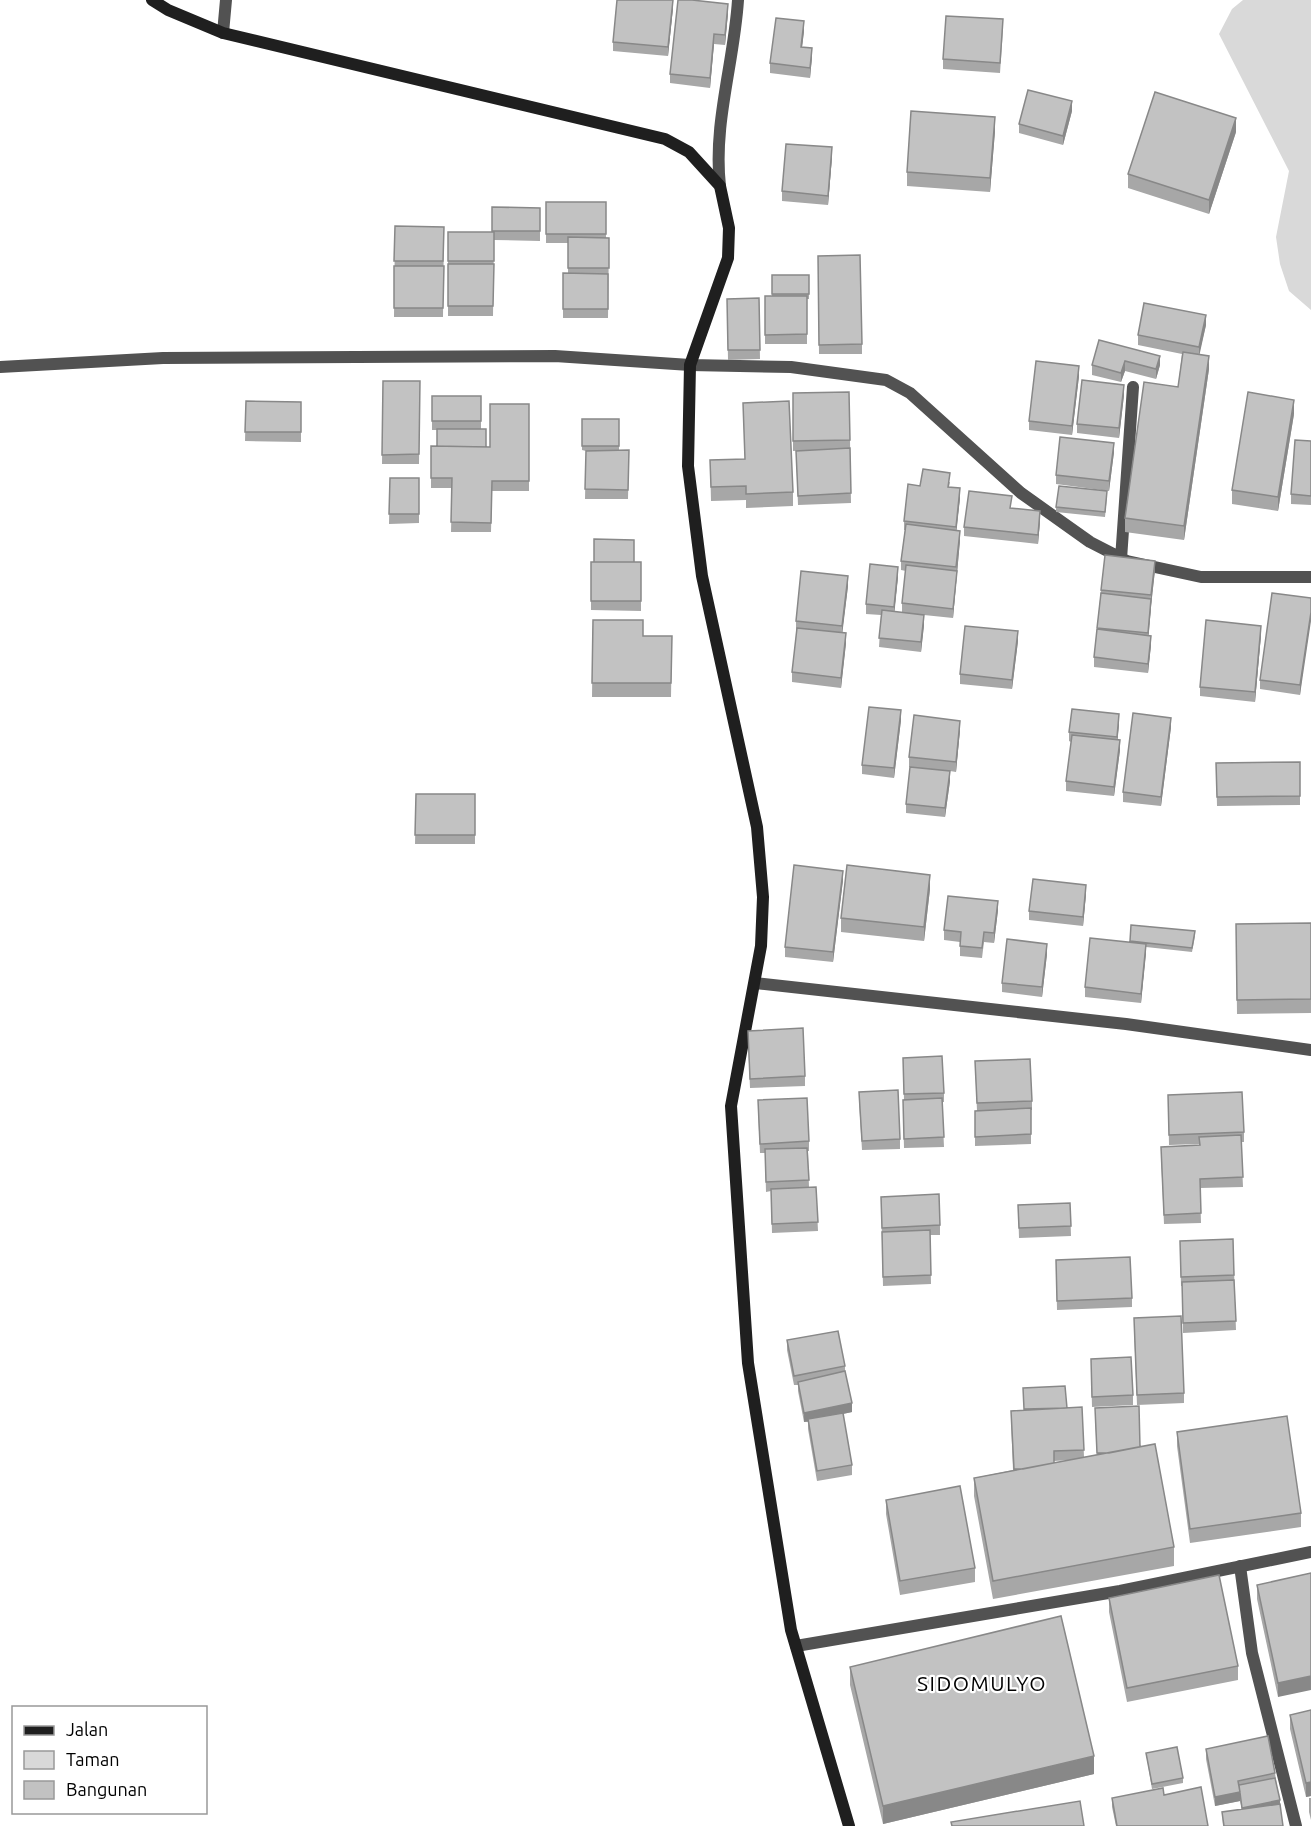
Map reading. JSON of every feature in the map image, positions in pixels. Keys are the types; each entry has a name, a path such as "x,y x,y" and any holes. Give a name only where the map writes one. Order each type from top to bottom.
{"street":[{"path":"152,0 168,10 223,30 665,139 689,152 720,186"},
{"path":"223,30 226,0"},
{"path":"738,0 736,36 721,111 717,158 729,228 728,258 690,364 688,466 702,576 757,827 763,897 760,946 731,1106 748,1363 796,1646 849,1826"},
{"path":"0,367 163,358 555,356 791,367 886,380 910,393 1021,493 1090,542 1121,559 1201,577 1311,577"},
{"path":"1121,559 1133,387"},
{"path":"754,983 1126,1024 1311,1050"},
{"path":"796,1646 1120,1591 1311,1552"},
{"path":"1240,1566 1252,1653 1296,1826"}],"green space":[{"path":"1243,0 1311,0 1311,310 1289,291 1280,264 1276,237 1289,171 1219,34 1232,9"}],"building":[{"path":"617,0 673,0 668,47 613,42"},
{"path":"678,0 728,4 725,35 714,34 710,78 670,74"},
{"path":"946,16 1003,19 1000,63 943,59"},
{"path":"776,18 804,21 801,47 812,48 810,68 770,63"},
{"path":"1028,90 1072,101 1063,136 1019,124"},
{"path":"1155,92 1236,118 1209,200 1128,174"},
{"path":"911,111 995,117 990,178 907,172"},
{"path":"786,144 832,147 828,196 782,191"},
{"path":"546,202 606,202 606,234 546,234"},
{"path":"492,207 540,208 540,231 492,231"},
{"path":"395,226 444,227 443,261 394,261"},
{"path":"448,232 494,232 494,261 448,261"},
{"path":"568,237 609,238 609,268 568,268"},
{"path":"860,255 862,344 819,345 818,256"},
{"path":"448,264 494,264 493,306 448,306"},
{"path":"394,266 444,266 443,308 394,308"},
{"path":"563,273 608,274 608,309 563,309"},
{"path":"772,275 809,275 809,294 772,294"},
{"path":"765,296 807,296 807,334 765,335"},
{"path":"759,298 760,350 728,350 727,299"},
{"path":"1144,303 1206,315 1199,347 1138,335"},
{"path":"1099,340 1160,356 1156,369 1125,361 1121,373 1092,365"},
{"path":"1183,352 1209,356 1184,526 1125,518 1144,382 1178,387"},
{"path":"1036,361 1079,366 1072,426 1029,421"},
{"path":"1082,380 1124,385 1119,428 1077,424"},
{"path":"383,381 420,381 419,454 382,455"},
{"path":"849,392 850,440 793,441 793,393"},
{"path":"1248,392 1294,400 1278,497 1232,490"},
{"path":"432,396 481,396 481,421 432,421"},
{"path":"246,401 301,402 301,432 245,432"},
{"path":"789,401 793,492 746,494 746,486 711,487 710,460 745,459 743,403"},
{"path":"490,404 529,404 529,481 492,481 491,523 451,522 452,478 431,478 431,446 490,447"},
{"path":"582,419 619,419 619,446 582,446"},
{"path":"437,429 486,429 486,447 437,446"},
{"path":"1060,437 1114,443 1109,481 1056,475"},
{"path":"1295,440 1311,441 1311,496 1291,494"},
{"path":"850,448 851,493 798,496 796,451"},
{"path":"629,450 628,490 585,489 586,451"},
{"path":"923,469 950,473 948,487 960,488 956,527 904,521 908,484 920,486"},
{"path":"390,478 419,478 419,514 389,514"},
{"path":"1059,486 1107,491 1105,512 1056,507"},
{"path":"969,491 1012,496 1010,508 1040,511 1038,535 964,527"},
{"path":"906,524 960,531 956,567 901,561"},
{"path":"594,539 634,540 634,562 594,562"},
{"path":"1105,555 1155,561 1151,595 1101,590"},
{"path":"591,562 641,562 641,601 591,601"},
{"path":"870,564 898,567 894,607 866,604"},
{"path":"906,565 957,571 953,609 902,603"},
{"path":"801,571 848,576 842,626 796,621"},
{"path":"1101,593 1151,599 1148,633 1097,628"},
{"path":"1272,593 1311,598 1300,685 1260,680"},
{"path":"882,610 924,615 921,642 879,638"},
{"path":"593,620 643,620 643,636 672,636 671,683 592,683"},
{"path":"1206,620 1261,626 1255,692 1200,687"},
{"path":"965,626 1018,631 1012,680 960,674"},
{"path":"797,628 846,633 841,678 792,672"},
{"path":"1097,629 1151,636 1148,664 1094,657"},
{"path":"869,707 901,710 894,768 862,765"},
{"path":"1072,709 1119,714 1117,737 1069,732"},
{"path":"1133,713 1171,718 1161,797 1123,792"},
{"path":"914,715 960,721 956,762 909,757"},
{"path":"1072,735 1120,740 1114,787 1066,781"},
{"path":"1300,762 1300,796 1217,797 1216,763"},
{"path":"910,767 950,771 945,808 906,804"},
{"path":"416,794 475,794 475,835 415,835"},
{"path":"794,865 843,871 833,952 785,947"},
{"path":"847,865 930,875 924,927 841,918"},
{"path":"1033,879 1086,885 1083,917 1029,911"},
{"path":"948,896 998,901 994,933 984,932 982,948 960,946 961,932 944,930"},
{"path":"1311,923 1311,999 1237,1000 1236,924"},
{"path":"1131,925 1195,931 1192,948 1130,941"},
{"path":"1090,938 1146,944 1141,994 1085,987"},
{"path":"1007,939 1047,944 1042,987 1002,983"},
{"path":"803,1028 805,1076 750,1079 748,1031"},
{"path":"942,1056 944,1093 904,1094 903,1058"},
{"path":"1030,1059 1032,1101 977,1103 975,1061"},
{"path":"898,1090 900,1139 862,1141 859,1092"},
{"path":"1242,1092 1244,1132 1169,1135 1168,1095"},
{"path":"807,1098 809,1141 760,1144 758,1100"},
{"path":"942,1098 944,1137 904,1139 903,1100"},
{"path":"1031,1108 1031,1134 975,1137 975,1111"},
{"path":"1241,1135 1243,1177 1200,1179 1201,1213 1164,1215 1161,1147 1200,1145 1199,1137"},
{"path":"807,1148 809,1180 766,1182 765,1149"},
{"path":"816,1187 818,1222 772,1224 771,1189"},
{"path":"939,1194 940,1225 882,1228 881,1197"},
{"path":"1070,1203 1071,1226 1019,1228 1018,1205"},
{"path":"930,1230 931,1275 883,1277 882,1232"},
{"path":"1233,1239 1234,1275 1181,1277 1180,1241"},
{"path":"1130,1257 1132,1298 1057,1301 1056,1260"},
{"path":"1234,1280 1236,1321 1183,1323 1182,1282"},
{"path":"1181,1316 1184,1393 1137,1395 1134,1318"},
{"path":"838,1331 845,1366 794,1376 787,1340"},
{"path":"1131,1357 1133,1395 1092,1397 1091,1359"},
{"path":"845,1371 852,1403 804,1413 798,1382"},
{"path":"1065,1386 1067,1408 1024,1409 1023,1388"},
{"path":"1139,1406 1140,1447 1097,1453 1095,1408"},
{"path":"1082,1407 1084,1450 1054,1451 1054,1463 1014,1469 1011,1411"},
{"path":"843,1413 852,1465 817,1471 808,1419"},
{"path":"1287,1416 1301,1513 1190,1529 1177,1432"},
{"path":"1155,1444 1174,1547 993,1581 974,1478"},
{"path":"960,1486 975,1568 900,1581 886,1500"},
{"path":"1311,1573 1311,1676 1278,1683 1257,1585"},
{"path":"1219,1575 1238,1666 1127,1688 1109,1598"},
{"path":"1061,1616 1094,1756 883,1806 850,1667"},
{"path":"1311,1710 1311,1782 1306,1783 1290,1715"},
{"path":"1268,1736 1275,1773 1238,1781 1240,1792 1215,1797 1206,1749"},
{"path":"1177,1747 1183,1778 1152,1784 1146,1753"},
{"path":"1275,1778 1280,1800 1242,1808 1239,1785"},
{"path":"1201,1787 1208,1826 1117,1826 1112,1798 1163,1788 1164,1795"},
{"path":"1080,1801 1084,1826 952,1826 951,1822"},
{"path":"1280,1804 1283,1826 1224,1826 1222,1812"}],"district":[{"name":"SIDOMULYO","path":"982,1684"}]}
